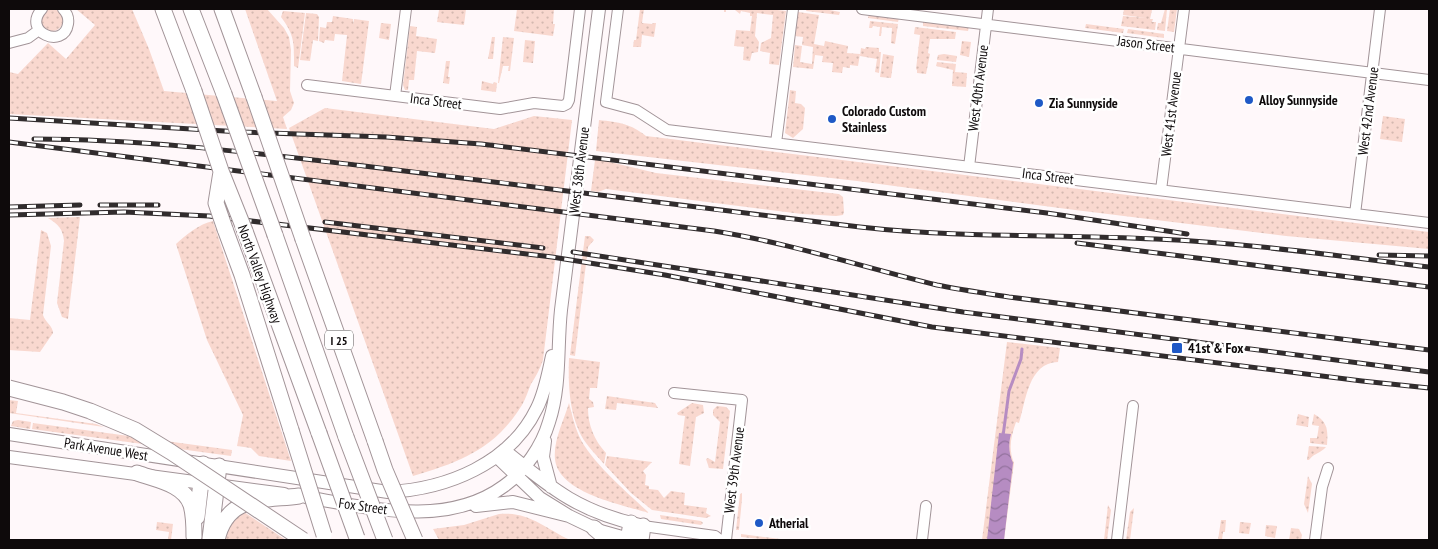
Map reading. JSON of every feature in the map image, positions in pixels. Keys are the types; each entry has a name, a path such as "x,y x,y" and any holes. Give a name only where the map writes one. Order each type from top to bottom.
{"highway":[{"name":"North Valley Highway","path":"163,9 194,91 221,171 245,231 358,539"},
{"path":"191,9 224,94 346,437 385,540"},
{"name":"I 25","path":"222,9 385,470 415,540"},
{"path":"221,171 216,203 242,275 325,538"},
{"path":"9,388 90,411 135,430 187,462 303,540"},
{"path":"194,539 203,464"},
{"path":"210,540 219,466"},
{"path":"137,474 169,484 179,489 186,496 193,512 194,539"},
{"path":"217,540 222,523 232,510 240,505 299,496"},
{"path":"594,528 608,540"}],"main road":[{"name":"West 38th Avenue","path":"520,471 540,445 547,429 556,391 559,332 599,9"},
{"name":"West 38th Avenue","path":"501,454 521,433 536,410 544,391 559,332"},
{"path":"547,429 543,457 551,487"},
{"name":"Park Avenue West","path":"9,434 203,464"},
{"path":"501,454 520,471 540,498 568,516 594,528"},
{"name":"Fox Street","path":"203,464 388,492 405,491 444,483 471,472 501,454"},
{"name":"Park Avenue West","path":"9,456 201,482"},
{"path":"520,471 635,535"},
{"name":"Fox Street","path":"201,482 379,509 425,512 472,504 504,486 520,471"},
{"path":"444,510 514,502 568,516"}],"street":[{"path":"42,9 36,21 39,30 52,37 62,34 66,30 69,21 63,9"},
{"path":"395,96 406,9"},
{"name":"Inca Street","path":"307,85 500,109 534,103 566,105 569,100 580,9"},
{"name":"Inca Street","path":"618,9 606,102 636,110 666,130 1429,223"},
{"path":"776,143 793,9"},
{"name":"Jason Street","path":"862,9 1429,80"},
{"name":"West 40th Avenue","path":"969,167 988,9"},
{"name":"West 41st Avenue","path":"1161,190 1184,9"},
{"name":"West 42nd Avenue","path":"1355,214 1380,9"},
{"path":"9,43 28,38 39,30"},
{"name":"West 39th Avenue","path":"674,393 742,400 726,540"},
{"path":"1117,540 1133,406"},
{"path":"1315,540 1322,487 1328,468"},
{"path":"922,540 926,506"},
{"path":"594,528 635,535 715,536 720,540"}],"shaded area":[{"path":"52,9 62,16 63,20 56,30 52,31 42,24 41,20 48,10"},
{"path":"76,9 132,9 164,91 277,101 245,9 267,9 284,28 289,37 291,50 290,91 294,103 291,110 283,117 287,129 9,114 9,72 18,74 48,43 66,59 95,25"},
{"path":"436,9 466,9 464,25 437,22 439,10"},
{"path":"517,9 554,9 553,24 555,24 553,36 514,31"},
{"path":"640,9 644,9 642,23 656,23 654,37 642,35 641,47 633,47 634,40 636,40"},
{"path":"726,9 786,11 779,65 769,64 770,53 760,51 761,43 771,38 773,15 757,13 755,36 759,42 758,52 752,53 750,61 743,60 744,47 734,46 736,30 750,31 752,16 750,16 750,13 741,11 740,14 735,10"},
{"path":"807,9 824,9 840,12 839,15 806,11"},
{"path":"1124,9 1152,10 1150,19 1153,19 1152,22 1156,22 1155,30 1121,26 1123,16 1146,18 1123,15"},
{"path":"1165,9 1167,9 1165,31 1157,30 1158,23 1161,23"},
{"path":"1170,9 1177,9 1174,32 1167,31"},
{"path":"283,11 305,13 298,68 294,66 294,45 289,29 281,17"},
{"path":"798,12 819,15 814,44 824,46 825,41 848,46 847,53 860,54 858,66 850,65 850,68 843,67 842,73 832,72 833,63 822,62 823,56 815,55 813,69 793,67 795,45 802,46 800,62 812,64 813,47 802,45 803,37 795,36"},
{"path":"306,13 317,14 319,17 318,41 313,40 310,61 300,60"},
{"path":"869,14 899,18 898,22 868,18"},
{"path":"333,16 353,19 353,24 354,19 369,21 361,84 342,81 347,35 335,34 334,41 325,40 324,43 319,41 320,27 326,28 327,22 332,22"},
{"path":"870,21 898,24 895,44 891,43 892,28 882,27 881,36 879,36 880,27 873,26 869,28"},
{"path":"923,22 969,27 968,31 923,26"},
{"path":"381,23 391,24 389,40 379,38"},
{"path":"1086,24 1124,29 1123,33 1085,28"},
{"path":"410,26 417,27 416,36 437,39 435,53 417,51 414,80 409,80 408,90 405,90 403,85"},
{"path":"915,27 956,32 955,39 930,39 928,53 930,54 926,74 917,73 916,69 920,35 914,34"},
{"path":"1128,29 1164,34 1164,38 1127,33"},
{"path":"492,37 495,37 493,59 488,59"},
{"path":"503,37 514,38 510,71 508,71 509,66 503,66 498,83"},
{"path":"525,40 535,41 533,63 523,62"},
{"path":"962,41 971,42 969,57 960,55"},
{"path":"866,47 879,48 879,52 881,52 879,73 875,72 877,59 860,56 861,48 865,49"},
{"path":"883,54 894,56 891,78 880,77"},
{"path":"938,55 957,56 956,62 937,60"},
{"path":"446,61 450,61 449,84 443,83"},
{"path":"937,62 956,64 955,72 967,73 966,87 952,86 953,70 936,66"},
{"path":"482,81 493,84 494,82 497,83 496,92 481,90"},
{"path":"790,90 796,91 795,103 801,104 805,108 803,129 793,138 785,133"},
{"path":"325,108 494,129 534,116 572,120 541,366 522,405 500,433 475,452 461,459 413,476 289,128"},
{"path":"1383,116 1405,119 1402,142 1380,139"},
{"path":"599,120 624,124 646,136 1429,232 1429,249 1286,236 857,181 596,151"},
{"path":"595,160 656,173 839,194 843,197 844,212 843,215 836,216 802,214 606,189 598,192 591,191"},
{"path":"80,217 68,319 62,317 57,303 64,241 59,227 48,218"},
{"path":"213,221 291,461 259,456 251,448 237,446 243,415 207,340 176,244 198,227"},
{"path":"41,230 47,233 51,246 43,315 52,328 53,333 40,352 9,350 9,318 30,320"},
{"path":"585,236 590,236 594,240 588,247 575,356 570,355"},
{"path":"1007,342 1060,348 1058,362 1048,364 1034,376 1019,423 1016,422 1014,427 1011,447 1014,463 1004,540 982,540"},
{"path":"569,358 600,362 597,388 590,388 589,399 593,402 594,407 588,408 592,432 606,453 604,464 586,443 576,423 569,390"},
{"path":"607,396 655,403 658,408 617,403 616,410 605,409"},
{"path":"9,400 18,401 16,413 96,424 104,427 9,413"},
{"path":"569,403 579,436 592,456 649,513 593,496 567,481 559,471 555,459 556,445"},
{"path":"692,403 703,405 704,413 696,417 690,466 679,464 685,416 678,415 677,413"},
{"path":"717,406 726,407 730,411 723,469 709,468 706,459 708,458 715,462 720,422 713,415 713,410"},
{"path":"1298,414 1309,417 1308,427 1296,425"},
{"path":"1314,414 1325,423 1327,445 1310,443 1310,438 1317,438 1319,426 1312,425"},
{"path":"13,421 31,422 30,429 11,426"},
{"path":"33,423 232,450 231,456 32,429"},
{"path":"1309,446 1326,447 1307,460"},
{"path":"607,456 652,462 643,471 646,475 645,485 649,486 649,489 658,490 664,498 671,491 685,493 684,505 707,508 706,513 711,516 706,518 652,510 631,493 605,465"},
{"path":"1308,476 1312,484 1308,513 1304,504"},
{"path":"742,493 739,530 736,530 740,494"},
{"path":"1108,505 1111,510 1107,540 1104,540"},
{"path":"1134,508 1130,540 1126,540 1130,512"},
{"path":"241,510 286,540 222,540 225,528"},
{"path":"499,514 519,515 528,518 570,540 439,540 433,529 464,525"},
{"path":"660,515 701,521 703,523 701,525 661,519"},
{"path":"1221,520 1226,520 1225,532 1223,532 1222,540 1218,540"},
{"path":"157,522 173,524 171,540 168,540 169,532 156,530"},
{"path":"1240,522 1251,523 1249,534 1239,533"},
{"path":"1266,525 1277,526 1275,538 1265,536"},
{"path":"1291,528 1299,529 1302,535 1301,540 1289,540"},
{"path":"741,534 789,540 741,537"}],"water":[{"path":"999,433 1011,434 1009,449 1013,463 1004,540 987,540"}],"waterway":[{"path":"1003,436 1009,391 1021,359 1022,349"}],"railway":[{"path":"9,118 241,132 386,137 481,144 1047,213 1187,234"},
{"path":"34,139 116,141 240,152 860,227 934,233 1119,237 1190,241 1293,250 1429,267"},
{"path":"9,142 714,231 770,242 937,285 964,290 1429,350"},
{"path":"9,207 80,205"},
{"path":"100,205 158,205"},
{"path":"9,215 124,212 209,216 552,257 665,275 932,327 1429,388"},
{"path":"325,222 543,248"},
{"path":"1077,243 1429,287"},
{"path":"573,252 963,312 1429,372"},
{"path":"1379,255 1429,256"}],"place":[{"name":"Alloy Sunnyside","path":"1249,100"},
{"name":"Zia Sunnyside","path":"1039,103"},
{"name":"Colorado Custom Stainless","path":"832,119"},
{"name":"41st & Fox","path":"1177,348"},
{"name":"Atherial","path":"759,523"}]}
